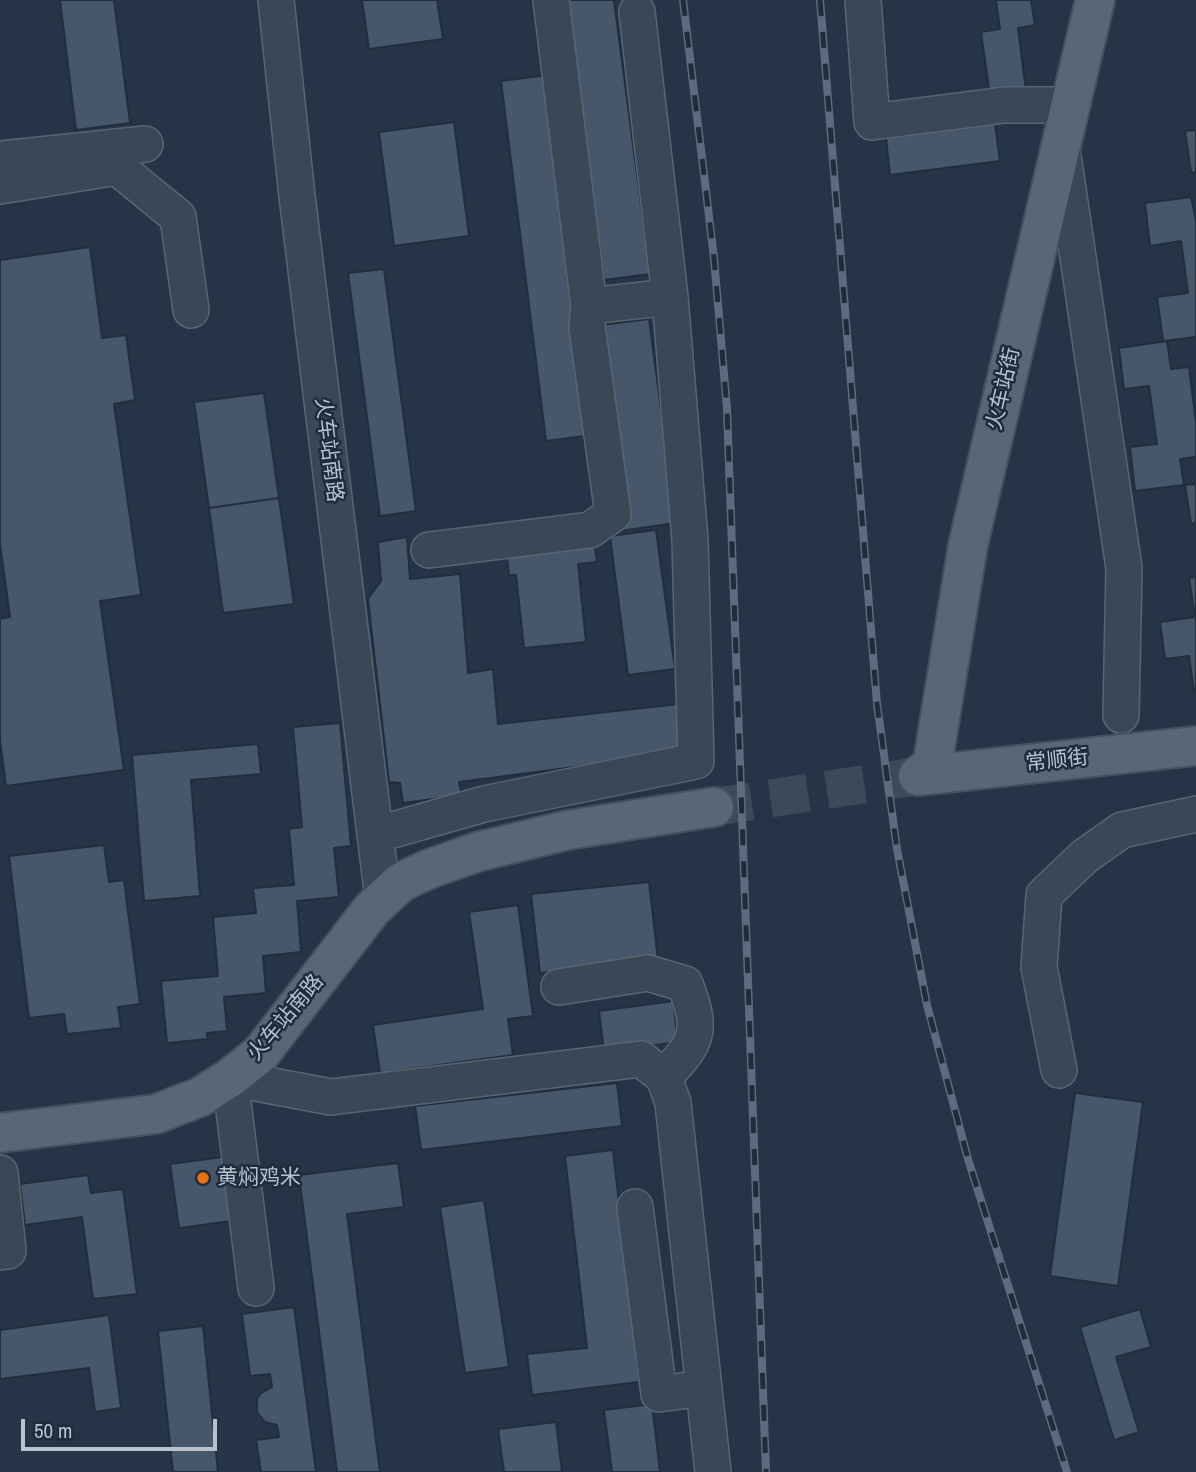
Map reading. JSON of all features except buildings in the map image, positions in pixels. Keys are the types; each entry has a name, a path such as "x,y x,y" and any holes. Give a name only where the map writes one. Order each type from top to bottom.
{"main road":[{"name":"火车站街","path":"918,776 933,761 968,545 1094,0"},
{"name":"常顺街","path":"918,776 1196,746"},
{"name":"火车站南路","path":"0,1133 156,1114 200,1097 230,1078 261,1053 372,909 401,882 429,869 477,852 568,830 714,807"}],"street":[{"name":"火车站南路","path":"276,0 297,196 383,899"},
{"path":"429,550 590,530 613,514 587,327 589,306 551,0"},
{"path":"863,0 872,122 1004,105 1065,124 1124,568 1121,715"},
{"path":"375,835 484,804 696,761 690,540 670,297 637,12"},
{"path":"0,159 145,144"},
{"path":"0,186 117,167 178,217 191,310"},
{"path":"589,306 670,297"},
{"path":"1059,1070 1039,967 1044,895 1085,856 1122,831 1196,814"},
{"path":"559,987 648,973 685,984 694,1007 696,1035 684,1056 664,1077"},
{"path":"256,1288 230,1078 331,1097 641,1059 664,1077 673,1103 713,1472"},
{"path":"0,1173 8,1251 0,1252"},
{"path":"635,1207 659,1394 704,1388"}],"tunnel":[{"path":"714,807 918,776"}],"railway":[{"path":"683,0 714,258 727,409 766,1472"},
{"path":"820,0 877,704 897,849 927,1005 968,1159 1067,1472"}],"place":[{"name":"黄焖鸡米","path":"203,1178"}]}
